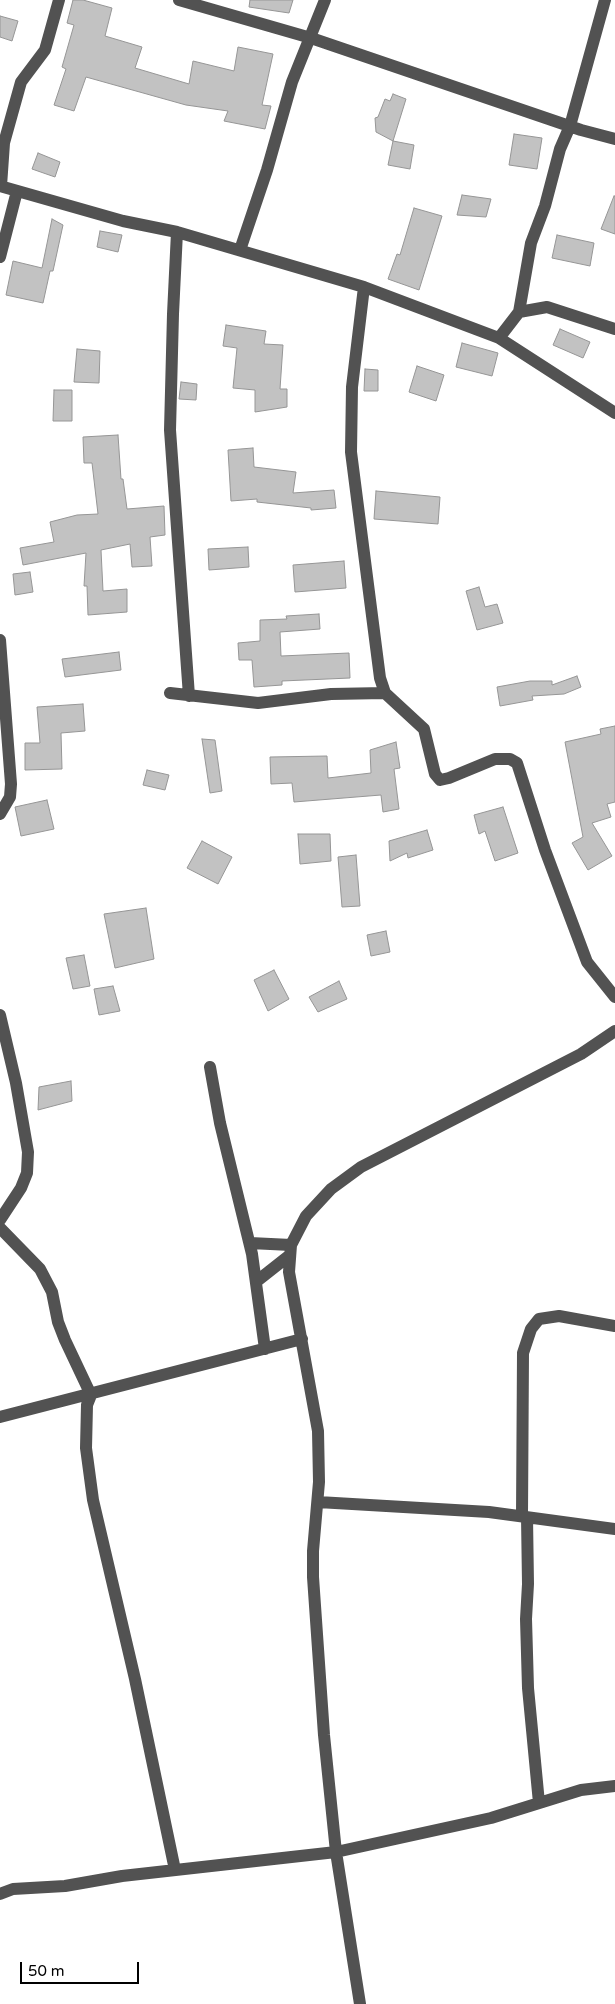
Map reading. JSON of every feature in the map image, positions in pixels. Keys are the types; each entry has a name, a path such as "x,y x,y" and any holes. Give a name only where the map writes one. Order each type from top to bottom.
{"street":[{"path":"59,0 45,50 20,82 4,143 0,186 123,221 177,232 364,287 499,338 615,413"},
{"path":"178,0 311,38 570,126 615,139"},
{"path":"240,250 267,170 292,82 325,0"},
{"path":"499,338 519,312 531,243 545,206 560,149 570,126 605,0"},
{"path":"0,257 17,191"},
{"path":"177,232 172,314 170,430 189,696"},
{"path":"364,287 352,387 350,452 380,678 386,693 424,728 436,774 440,780 495,759 510,759 517,764 545,850 587,962 615,997"},
{"path":"519,312 547,307 615,329"},
{"path":"0,640 11,784 10,797 0,814"},
{"path":"170,693 258,703 331,694 386,693"},
{"path":"0,1015 16,1083 28,1152 27,1173 21,1188 0,1220"},
{"path":"257,1281 290,1250 306,1216 325,1196 361,1167 581,1054 615,1031"},
{"path":"210,1067 220,1123 250,1243 257,1281 265,1349"},
{"path":"0,1228 40,1269 52,1292 58,1322 65,1340 91,1395 87,1405 86,1448 93,1500 133,1669 175,1870"},
{"path":"250,1243 290,1250"},
{"path":"290,1250 289,1272 318,1431 318,1502 312,1551 312,1577 324,1735 336,1852 360,2004"},
{"path":"539,1803 528,1688 526,1619 528,1584 525,1516 523,1353 531,1329 539,1319 559,1316 615,1326"},
{"path":"0,1417 302,1339"},
{"path":"318,1502 525,1516 615,1529"},
{"path":"0,1894 13,1889 65,1886 122,1876 336,1852 430,1833 582,1790 615,1786"}],"building":[{"path":"73,0 83,0 112,8 105,36 142,47 135,68 189,84 193,61 234,71 238,47 273,54 262,105 271,106 265,129 224,121 228,111 186,105 86,77 74,111 54,105 66,69 62,67 74,25 67,23"},
{"path":"250,0 293,0 289,13 249,7"},
{"path":"0,16 18,21 12,41 0,37"},
{"path":"393,94 406,99 393,141 376,132 375,118 378,117 385,99 390,101"},
{"path":"514,134 542,138 537,169 509,165"},
{"path":"393,141 414,145 410,169 388,165"},
{"path":"38,153 60,162 55,177 32,169"},
{"path":"462,195 491,199 486,217 457,215"},
{"path":"615,196 615,234 601,229"},
{"path":"414,208 442,216 419,290 388,279 397,254 400,255"},
{"path":"52,219 63,225 53,271 50,271 43,303 6,295 13,261 42,268"},
{"path":"100,231 122,235 118,252 97,247"},
{"path":"557,235 594,243 590,266 552,258"},
{"path":"226,325 266,331 264,344 283,345 280,389 287,389 287,407 255,412 255,390 233,388 237,348 223,346"},
{"path":"560,329 590,342 583,358 553,345"},
{"path":"462,343 498,353 492,376 456,367"},
{"path":"77,349 100,351 99,383 74,382"},
{"path":"417,366 444,375 436,401 409,392"},
{"path":"365,369 378,370 378,391 364,391"},
{"path":"181,382 197,384 196,400 179,399"},
{"path":"54,390 72,390 72,421 53,421"},
{"path":"118,435 121,479 123,479 127,509 164,506 165,535 150,537 152,566 132,567 130,544 101,550 103,591 127,589 127,612 88,615 87,586 84,586 86,553 23,565 20,548 54,542 50,522 77,515 98,514 92,463 84,463 83,437"},
{"path":"253,448 254,467 296,472 293,493 334,490 336,508 311,510 311,508 257,502 257,499 231,501 228,450"},
{"path":"376,491 440,497 438,524 374,519"},
{"path":"248,547 249,567 209,570 208,549"},
{"path":"344,561 346,588 295,592 293,565"},
{"path":"30,572 33,592 15,595 13,574"},
{"path":"479,587 485,607 497,604 503,623 477,630 466,591"},
{"path":"319,614 320,629 280,632 281,656 349,653 350,678 282,681 282,685 254,687 252,660 239,660 238,643 260,641 260,620 287,619 286,616"},
{"path":"119,652 121,670 65,677 62,659"},
{"path":"577,676 581,687 564,694 532,696 533,700 500,706 497,687 530,681 552,681 552,685"},
{"path":"83,704 85,731 61,733 62,769 25,770 25,743 40,743 37,707"},
{"path":"615,726 615,802 607,804 611,817 592,823 612,856 588,870 572,843 583,837 565,742 601,734 600,729"},
{"path":"202,739 215,740 222,791 210,793"},
{"path":"396,742 400,768 394,769 399,809 383,812 381,795 294,802 292,783 271,784 270,757 327,756 328,778 371,773 370,750"},
{"path":"147,770 169,775 165,790 143,785"},
{"path":"47,800 54,829 21,836 15,807"},
{"path":"503,807 518,853 495,861 485,831 479,834 474,815"},
{"path":"427,830 433,850 408,858 407,853 390,861 389,841"},
{"path":"298,834 330,834 331,861 300,864"},
{"path":"202,841 232,857 218,884 187,868"},
{"path":"356,855 360,906 342,907 338,857"},
{"path":"146,908 154,959 115,968 104,914"},
{"path":"386,931 390,952 371,956 367,935"},
{"path":"84,955 90,986 73,989 66,958"},
{"path":"274,970 289,999 268,1011 254,980"},
{"path":"339,981 347,999 318,1012 309,997"},
{"path":"113,986 120,1011 99,1015 94,989"},
{"path":"71,1081 72,1101 38,1110 39,1087"}]}
